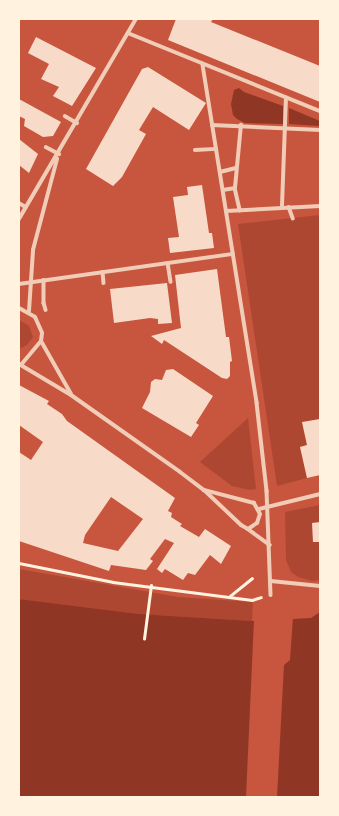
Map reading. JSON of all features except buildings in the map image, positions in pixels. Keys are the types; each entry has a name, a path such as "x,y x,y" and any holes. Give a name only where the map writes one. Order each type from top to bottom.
{"street":[{"path":"19,219 59,154 136,19"},
{"path":"128,33 203,65 320,111"},
{"path":"203,65 257,402 268,507 272,595"},
{"path":"282,206 286,98"},
{"path":"65,116 77,123"},
{"path":"212,124 320,130"},
{"path":"240,210 235,188 241,125"},
{"path":"46,147 59,154"},
{"path":"195,150 216,149"},
{"path":"29,311 33,250 59,154"},
{"path":"220,172 236,168"},
{"path":"223,190 235,188"},
{"path":"19,203 26,208"},
{"path":"226,211 282,206 320,206"},
{"path":"289,207 293,218"},
{"path":"19,284 233,254"},
{"path":"168,263 171,282"},
{"path":"103,272 104,283"},
{"path":"44,280 44,304 46,310"},
{"path":"19,308 29,311 40,324 41,341 71,395"},
{"path":"41,341 20,365 71,395 204,490 241,526 248,529 270,546"},
{"path":"204,490 245,500 259,509 320,494"},
{"path":"248,529 257,523 259,509"},
{"path":"271,581 320,586"}],"path":[{"path":"19,563 113,582 151,585 252,600 272,595"},
{"path":"229,596 252,578"},
{"path":"144,639 151,585"}],"shaded area":[{"path":"239,88 244,92 283,106 283,124 245,123 237,119 233,115 231,104 234,90"},
{"path":"289,108 320,121 319,126 289,124"},
{"path":"320,215 320,419 302,423 307,445 300,447 307,478 277,486 238,224"},
{"path":"19,320 29,326 33,337 27,345 19,349"},
{"path":"248,418 256,489 250,490 232,486 200,462"},
{"path":"320,505 320,580 312,581 298,577 291,572 286,560 285,512"},
{"path":"19,569 178,597 253,602 252,621 139,614 19,599"},
{"path":"19,599 139,614 252,621 311,618 320,612 320,797 19,797"}],"pier":[{"path":"293,617 290,660 284,665 277,797 246,797 254,619"}]}
